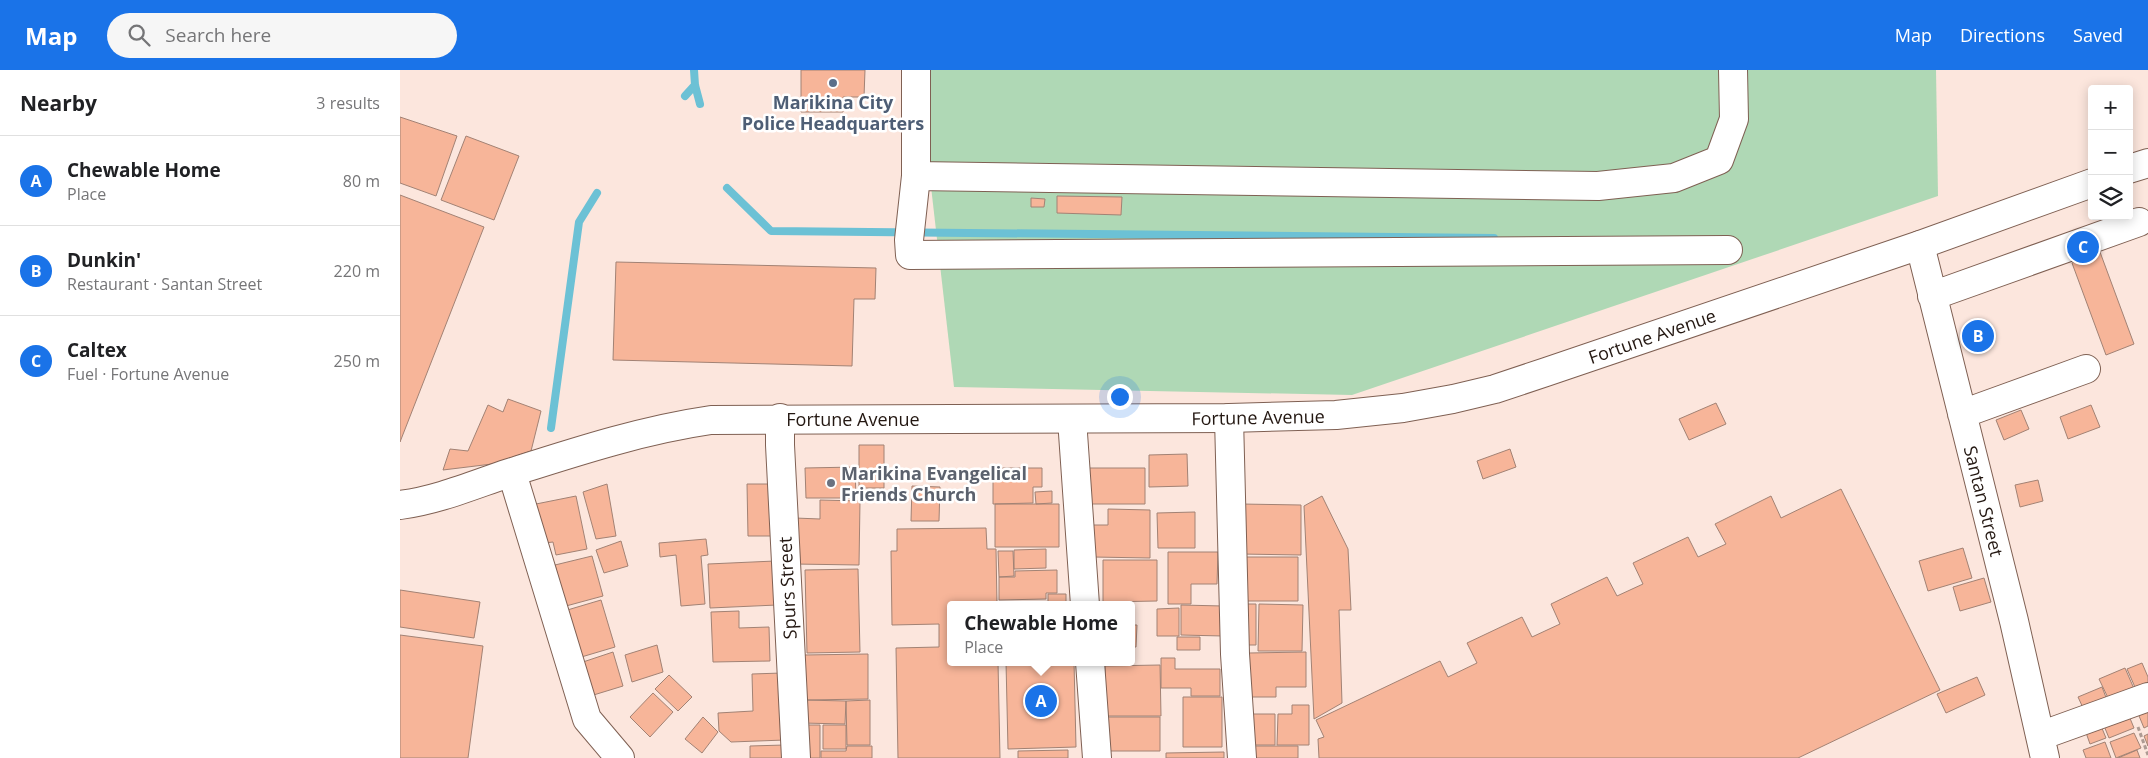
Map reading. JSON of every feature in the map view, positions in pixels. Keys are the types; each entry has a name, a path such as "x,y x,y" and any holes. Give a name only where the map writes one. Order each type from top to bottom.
{"main road":[{"path":"916,70 916,176 910,255 1728,250"},
{"path":"916,176 1598,186 1674,178 1719,160 1734,119 1733,70"},
{"path":"2133,168 2148,163"},
{"name":"Fortune Avenue","path":"400,505 447,495 639,434 680,424 711,420 780,418 1229,418 1336,415 1403,408 1495,390 1920,245 2088,184"},
{"path":"1932,296 2139,222"},
{"name":"Santan Street","path":"1920,245 2014,621 2042,747"},
{"path":"1962,414 2086,369"},
{"name":"Spurs Street","path":"780,418 796,758"},
{"path":"1229,418 1235,654 1242,758"},
{"path":"1072,419 1086,601"},
{"path":"512,473 588,719 620,758"},
{"path":"1090,666 1096,758"},
{"path":"2042,747 2148,697"}],"green space":[{"path":"931,70 1936,70 1938,196 1352,395 954,387 926,143"}],"building":[{"name":"Marikina City Police Headquarters","path":"801,70 865,70 864,97 843,97 843,112 801,112"},
{"path":"400,117 457,136 436,196 400,183"},
{"path":"466,136 519,156 494,220 441,200"},
{"path":"400,195 484,227 400,442"},
{"path":"1057,196 1122,197 1121,215 1057,213"},
{"path":"1031,198 1045,199 1044,207 1031,207"},
{"path":"2100,252 2134,344 2106,355 2072,263"},
{"path":"616,262 876,268 875,299 854,299 852,366 613,360"},
{"path":"508,399 541,411 531,451 492,464 443,470 450,449 468,451 488,405 503,412"},
{"path":"1716,403 1726,424 1689,440 1679,419"},
{"path":"2091,405 2100,427 2068,439 2060,417"},
{"path":"2021,410 2029,429 2004,440 1996,420"},
{"path":"859,445 884,445 884,488 859,488"},
{"path":"1510,449 1516,467 1483,479 1477,461"},
{"path":"1187,454 1188,486 1149,487 1149,455"},
{"name":"Marikina Evangelical Friends Church","path":"855,467 856,498 806,498 805,468"},
{"path":"993,468 1042,468 1042,487 1033,487 1033,503 993,504"},
{"path":"1088,468 1145,468 1145,504 1088,504"},
{"path":"2038,480 2043,501 2020,507 2015,485"},
{"path":"607,484 616,536 596,539 583,492"},
{"path":"747,484 772,484 772,536 748,536"},
{"path":"912,486 940,487 939,521 911,521"},
{"path":"1841,489 1940,690 1798,758 1319,758 1318,739 1324,737 1316,720 1440,661 1448,677 1477,663 1467,643 1522,617 1532,637 1560,624 1551,604 1607,577 1617,596 1643,584 1633,563 1688,537 1698,557 1726,544 1715,524 1771,496 1781,518"},
{"path":"1052,491 1052,503 1036,504 1035,492"},
{"path":"576,496 587,549 556,555 553,542 545,543 536,504"},
{"path":"1322,496 1348,549 1351,610 1339,610 1342,703 1314,719 1304,506"},
{"path":"820,500 860,501 859,565 794,564 795,518 820,519"},
{"path":"995,504 1059,504 1059,547 995,547"},
{"path":"1241,504 1301,505 1301,555 1240,554"},
{"path":"1108,509 1150,510 1150,558 1093,557 1093,525 1108,525"},
{"path":"1195,512 1195,548 1158,548 1157,513"},
{"path":"986,528 987,549 996,549 997,601 947,601 947,666 998,666 1000,758 898,758 896,648 939,647 939,624 892,625 891,551 897,551 897,529"},
{"path":"706,539 708,555 701,556 705,604 681,606 676,555 660,557 659,543"},
{"path":"621,541 628,566 604,573 596,550"},
{"path":"1963,548 1972,578 1928,591 1919,561"},
{"path":"1046,549 1046,568 1014,569 1014,550"},
{"path":"998,551 1013,551 1014,576 999,577"},
{"path":"1168,552 1218,552 1217,584 1191,584 1191,604 1168,604"},
{"path":"592,556 603,596 566,606 555,565"},
{"path":"1246,557 1298,557 1298,601 1246,601"},
{"path":"1103,560 1157,560 1157,601 1103,601"},
{"path":"775,561 777,605 710,608 708,564"},
{"path":"858,569 860,652 807,653 805,570"},
{"path":"1057,570 1057,593 1046,593 1046,599 999,600 999,577 1015,577 1015,571"},
{"path":"1984,578 1991,602 1960,611 1953,587"},
{"path":"400,590 480,602 474,638 400,627"},
{"path":"1048,594 1066,594 1066,601 1048,601"},
{"path":"601,600 615,647 578,658 564,611"},
{"path":"1244,604 1256,604 1256,645 1244,645"},
{"path":"1259,604 1303,605 1302,651 1258,651"},
{"path":"1181,605 1223,606 1223,636 1181,635"},
{"path":"1179,608 1179,636 1157,636 1157,609"},
{"path":"739,611 739,628 769,627 770,661 713,662 711,612"},
{"path":"1135,625 1137,625 1136,647"},
{"path":"400,635 483,646 468,758 400,758"},
{"path":"1177,637 1200,637 1200,650 1177,650"},
{"path":"657,645 663,672 632,682 625,655"},
{"path":"613,652 623,686 587,697 577,664"},
{"path":"1306,652 1306,687 1276,687 1276,697 1249,697 1249,653"},
{"path":"868,654 868,699 805,700 804,655"},
{"path":"1161,658 1175,658 1175,669 1220,669 1220,696 1191,696 1191,688 1161,688"},
{"path":"2142,663 2148,677 2148,690 2138,694 2127,669"},
{"path":"1160,665 1161,716 1105,716 1105,666"},
{"path":"1006,666 1074,666 1076,747 1008,749"},
{"path":"2125,668 2135,691 2110,702 2099,679"},
{"path":"782,673 785,740 731,742 719,731 718,713 753,711 752,674"},
{"path":"669,675 692,697 678,711 655,689"},
{"path":"1977,677 1985,695 1946,713 1937,694"},
{"path":"2102,687 2107,700 2084,710 2078,697"},
{"path":"653,693 673,712 650,737 630,717"},
{"path":"1183,697 1222,697 1222,747 1183,747"},
{"path":"803,700 846,701 845,724 802,723"},
{"path":"870,700 870,745 847,745 846,701"},
{"path":"1292,705 1309,705 1309,745 1277,745 1278,714 1292,714"},
{"path":"2148,706 2148,726 2144,728 2137,711"},
{"path":"2127,711 2134,728 2109,738 2102,721"},
{"path":"1252,714 1275,714 1275,745 1253,745"},
{"path":"703,717 718,732 702,753 685,739"},
{"path":"1108,717 1160,717 1160,751 1108,751"},
{"path":"2099,721 2106,738 2090,744 2084,727"},
{"path":"803,725 820,725 820,758 803,758"},
{"path":"823,725 846,725 846,749 823,749"},
{"path":"2134,733 2141,748 2116,758 2110,742"},
{"path":"2148,734 2148,746 2144,736"},
{"path":"2105,742 2111,758 2086,758 2083,750"},
{"path":"785,745 785,758 750,758 750,746"},
{"path":"847,746 872,746 872,758 821,758 821,751 846,751"},
{"path":"1254,746 1298,746 1298,758 1254,758"},
{"path":"1068,750 1068,758 1018,758 1018,751"},
{"path":"2137,750 2140,758 2118,758"},
{"path":"1224,752 1224,758 1166,758 1166,753"}],"waterway":[{"path":"694,70 695,85 700,104"},
{"path":"685,96 695,85"},
{"path":"727,188 771,231 1494,238"},
{"path":"551,428 579,222 597,193"}],"place":[{"name":"Marikina City Police Headquarters","path":"833,83"},
{"name":"Caltex","path":"2083,247"},
{"name":"Dunkin'","path":"1978,336"},
{"name":"Marikina Evangelical Friends Church","path":"831,483"},
{"name":"Chewable Home","path":"1041,701"}]}
